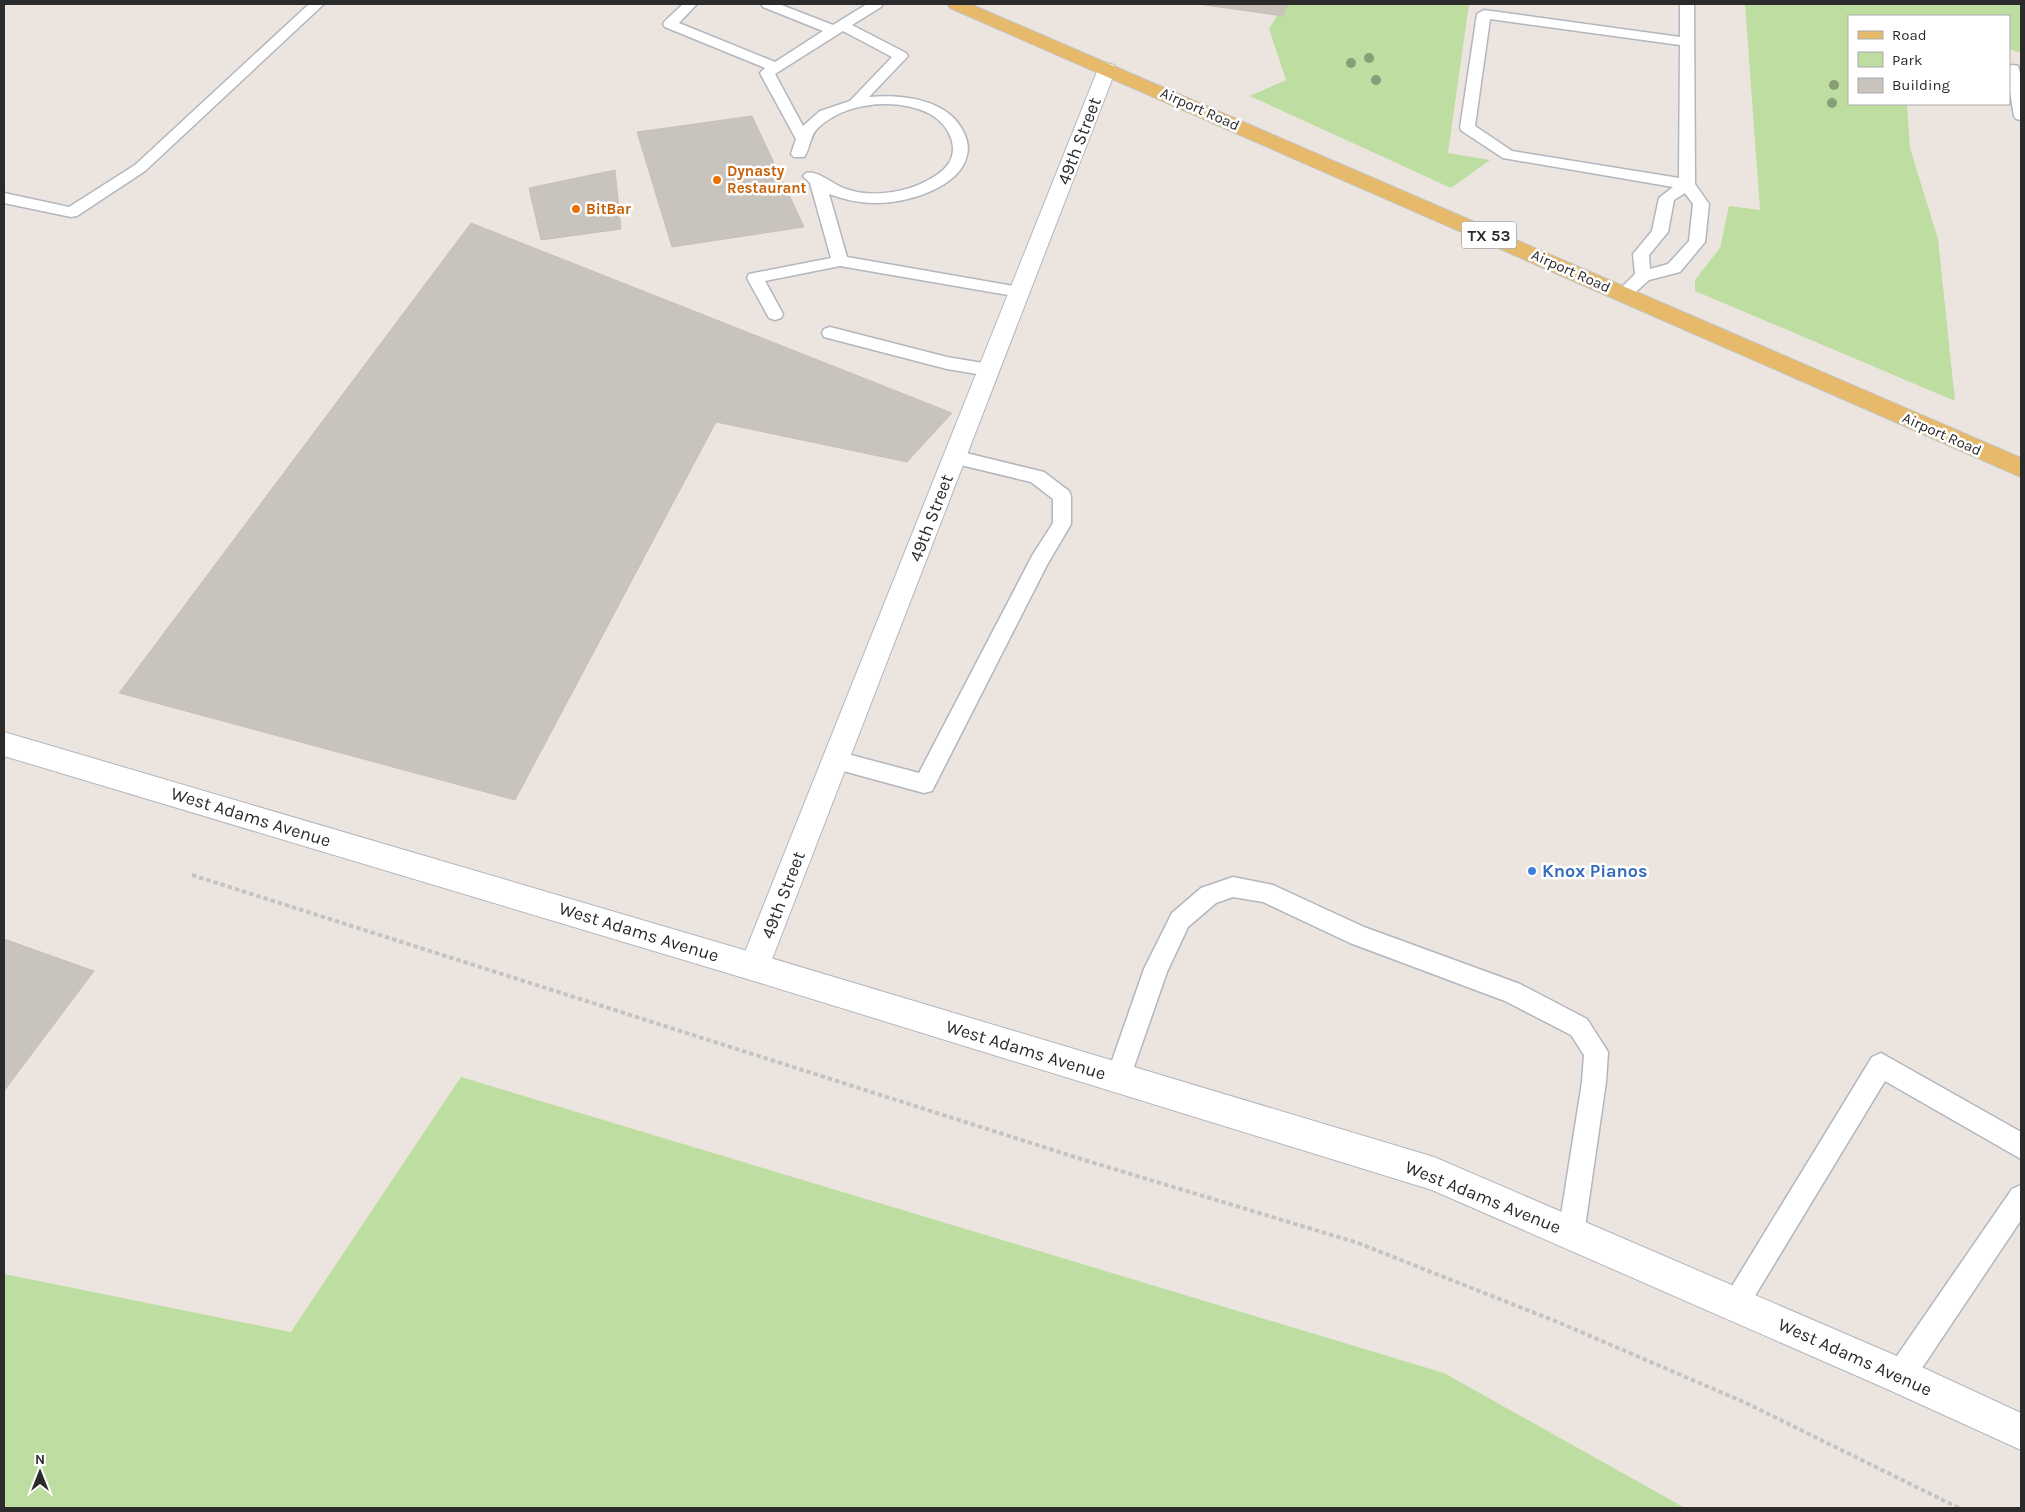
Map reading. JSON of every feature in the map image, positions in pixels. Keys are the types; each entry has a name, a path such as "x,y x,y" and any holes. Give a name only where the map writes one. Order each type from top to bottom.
{"main road":[{"name":"Airport Road","path":"956,4 2021,468"},
{"name":"49th Street","path":"754,967 1107,69"},
{"name":"West Adams Avenue","path":"4,744 754,967 1434,1174 1900,1376 2021,1432"}],"lane":[{"path":"4,198 71,212 140,168 317,4"},
{"path":"690,4 670,24 776,67"},
{"path":"768,4 838,28 901,56 856,103"},
{"path":"802,137 767,73 876,4"},
{"path":"1623,294 1643,276 1674,268 1698,242 1701,204 1687,184 1687,4"},
{"path":"1687,42 1484,9 1467,128 1508,156 1687,184"},
{"path":"2013,70 2021,116"},
{"path":"799,154 802,137 814,123 833,111 856,103 882,100 907,102 930,109 948,120 958,134 961,150 955,166 941,180 919,191 893,197 866,198 840,193 815,180 840,261"},
{"path":"1643,276 1641,254 1660,232 1668,198 1687,184"},
{"path":"775,314 755,278 840,261 1019,292"},
{"path":"830,333 946,364 989,370"},
{"path":"836,760 924,784 1039,561 1062,524 1062,496 1037,477 954,457"},
{"path":"1118,1078 1156,969 1180,920 1209,895 1233,887 1265,892 1358,935 1512,992 1580,1027 1596,1052 1594,1082 1571,1234"},
{"path":"1735,1305 1881,1064 2021,1146"},
{"path":"1900,1376 2021,1198"}],"path":[{"path":"192,875 1081,1158 1358,1243 1560,1323 1746,1403 1959,1508"}],"green space":[{"path":"1284,4 1469,4 1448,153 1490,160 1451,188 1250,96 1286,80 1269,29"},
{"path":"1745,4 2021,4 2021,53 2010,49 2010,15 1848,15 1848,105 1907,105 1910,148 1938,239 1955,401 1695,291 1695,280 1720,248 1729,206 1760,210"},
{"path":"461,1077 1444,1373 1685,1508 4,1508 4,1274 291,1332"}],"building":[{"path":"1198,4 1287,4 1283,16"},
{"name":"Dynasty Restaurant","path":"752,116 804,227 672,247 637,132"},
{"name":"BitBar","path":"615,170 621,229 541,240 529,188"},
{"path":"471,223 952,413 907,462 716,422 515,800 119,693"},
{"path":"4,939 94,971 4,1091"}],"place":[{"name":"Dynasty Restaurant","path":"717,180"},
{"name":"BitBar","path":"576,209"},
{"name":"Knox Pianos","path":"1532,871"}]}
